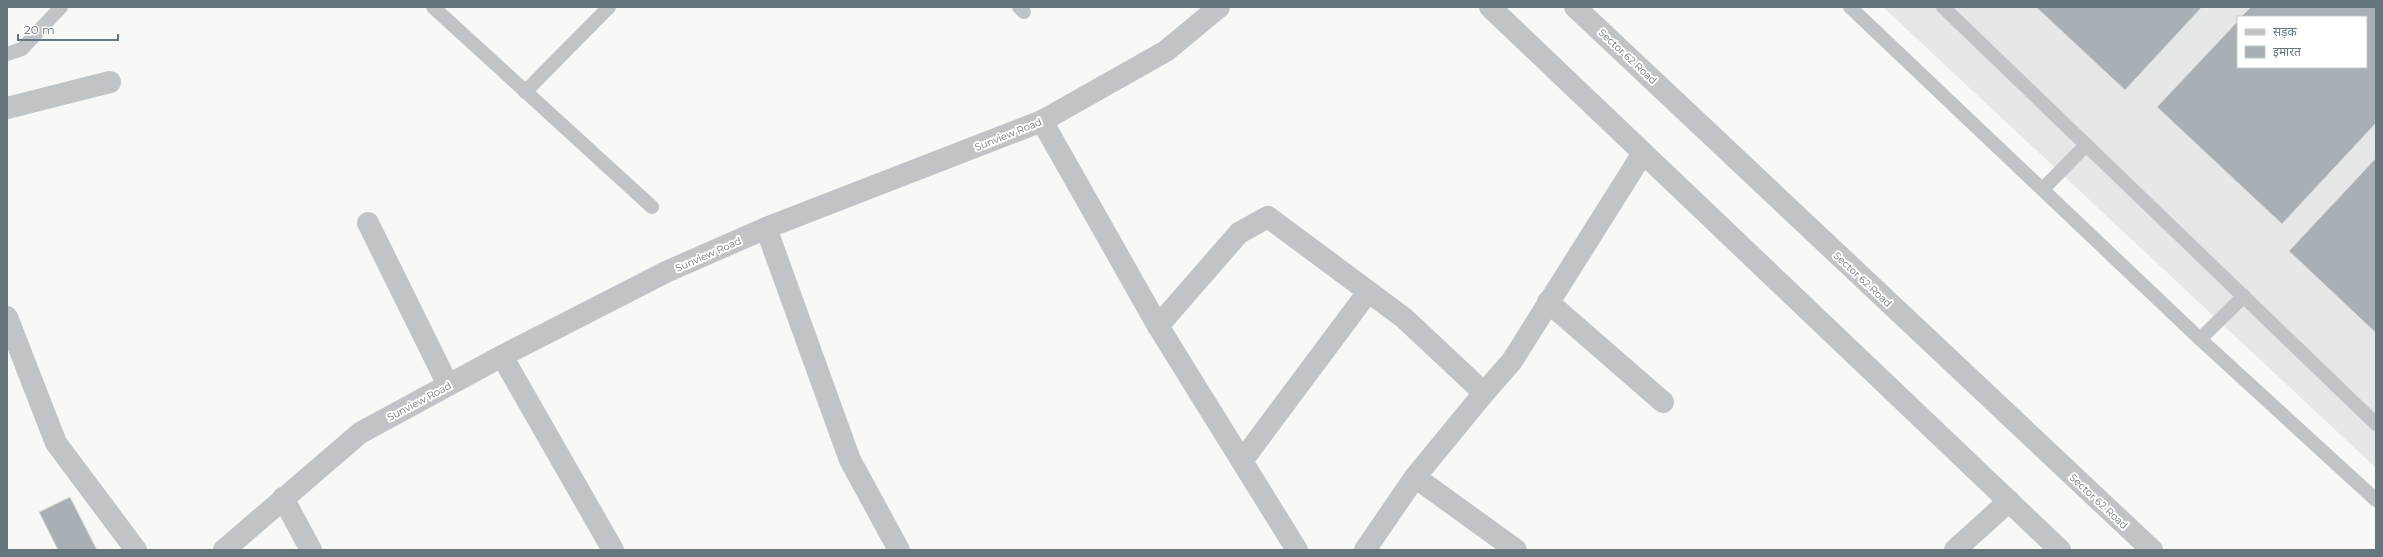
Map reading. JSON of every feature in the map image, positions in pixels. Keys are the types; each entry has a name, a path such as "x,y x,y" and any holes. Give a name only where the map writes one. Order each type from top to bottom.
{"street":[{"name":"Sunview Road","path":"224,550 360,433 502,356 666,272 766,228 1042,121 1166,51 1219,7"},
{"path":"1490,7 2060,550"},
{"name":"Sector 62 Road","path":"1575,7 2144,547"},
{"path":"7,108 110,82"},
{"path":"1042,121 1158,326 1297,550"},
{"path":"1365,550 1415,477 1512,361 1643,153"},
{"path":"1158,326 1239,233 1268,217 1404,318 1484,393"},
{"path":"368,223 448,385"},
{"path":"766,228 850,460 899,550"},
{"path":"1242,461 1368,292"},
{"path":"1548,302 1663,402"},
{"path":"7,317 56,443 136,550"},
{"path":"502,356 613,550"},
{"path":"1415,477 1511,549"},
{"path":"283,498 311,550"},
{"path":"1955,550 2008,501"}],"lane":[{"path":"7,54 22,49 61,7"},
{"path":"433,7 524,92 652,207"},
{"path":"524,92 609,7"},
{"path":"1851,7 2200,339 2376,500"},
{"path":"1943,7 2376,424"},
{"path":"2043,189 2086,145"},
{"path":"2200,339 2244,296"}],"shaded area":[{"path":"1883,7 2376,7 2376,468"}],"building":[{"path":"2036,7 2202,7 2125,90"},
{"path":"2251,7 2376,7 2376,123 2282,224 2157,107 2237,22 2237,68 2367,68 2367,16 2242,16"},
{"path":"2376,158 2376,333 2289,251"},
{"path":"70,497 97,550 58,550 39,512"}]}
